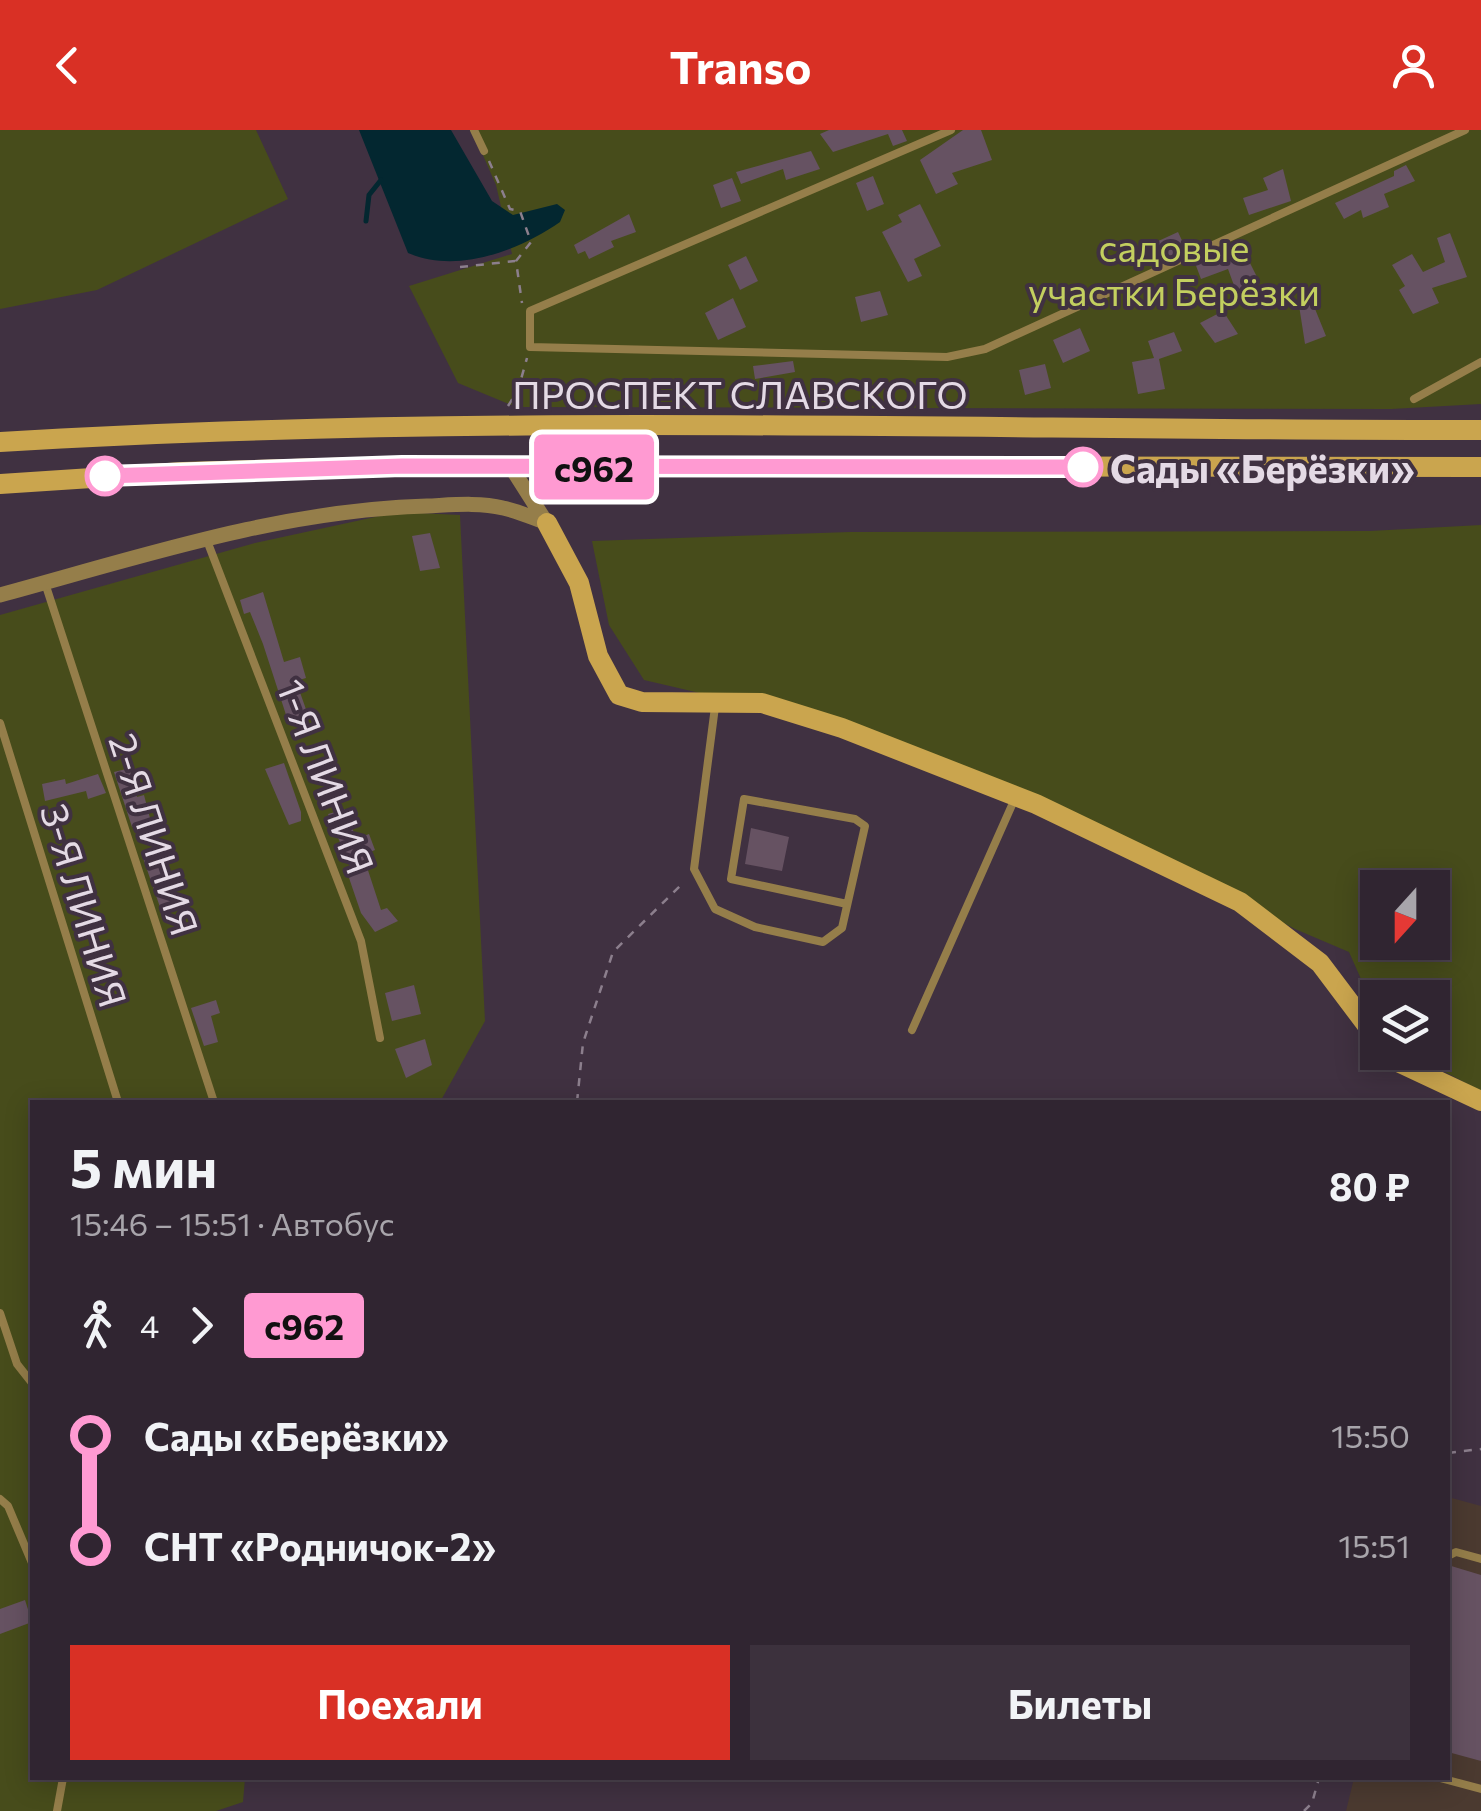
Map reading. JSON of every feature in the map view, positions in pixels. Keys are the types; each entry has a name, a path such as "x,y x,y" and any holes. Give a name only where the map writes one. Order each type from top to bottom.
{"main road":[{"name":"ПРОСПЕКТ СЛАВСКОГО","path":"0,442 180,431 505,427 1481,430"},
{"name":"ПРОСПЕКТ СЛАВСКОГО","path":"0,484 183,472 511,466 1481,467"},
{"path":"547,523 578,584 598,656 619,696 642,702 762,703 842,728 1016,796 1240,902 1320,963 1360,1016"},
{"path":"1413,1070 1481,1101"}],"street":[{"path":"511,466 547,523"},
{"path":"0,596 206,538 376,508 502,507 547,523"}],"lane":[{"path":"474,130 484,151"},
{"path":"951,130 530,311 530,347 947,357 985,349 1465,130"},
{"path":"1414,399 1481,362"},
{"name":"1-Я ЛИНИЯ","path":"206,538 361,941 380,1038"},
{"name":"2-Я ЛИНИЯ","path":"45,583 213,1100"},
{"path":"716,703 694,869 715,910 755,928 823,942 842,928 865,826 855,819 744,799 731,879 847,904"},
{"name":"3-Я ЛИНИЯ","path":"0,723 117,1100"},
{"path":"912,1030 1016,796"},
{"path":"0,1313 18,1364 30,1380"},
{"path":"0,1499 8,1506 30,1558"},
{"path":"1450,1555 1456,1552 1481,1559"},
{"path":"57,1811 63,1780"},
{"path":"1448,1780 1481,1788"}],"path":[{"path":"460,267 516,261 531,242 520,210 510,209 484,151"},
{"path":"516,261 523,308 530,311"},
{"path":"505,427 505,410 518,390 530,347"},
{"path":"578,1100 583,1043 614,952 694,869"},
{"path":"1450,1453 1481,1449"},
{"path":"1304,1811 1312,1803 1318,1780"}],"shaded area":[{"path":"1450,1498 1481,1506 1481,1811 1346,1811 1354,1780 1450,1780"}],"green space":[{"path":"0,130 256,130 288,199 97,290 0,309"},
{"name":"садовые участки Берёзки","path":"472,130 1481,130 1481,404 1391,409 516,407 458,383 409,286 512,254 496,185"},
{"path":"398,512 460,515 485,1021 441,1100 30,1100 30,1780 245,1780 243,1802 216,1811 0,1811 0,615 255,543"},
{"path":"1481,525 1481,1091 1441,1070 1450,1070 1450,980 1361,980 1349,952 1295,929 1136,844 785,700 704,694 644,680 609,625 592,541 850,532 1370,531"}],"water":[{"path":"359,130 451,130 492,201 513,215 557,204 565,210 560,222 525,242 487,256 447,261 408,253"}],"building":[{"path":"829,130 902,130 907,141 893,146 888,134 833,152 820,134"},
{"path":"963,130 981,130 992,160 952,173 958,184 936,194 920,160"},
{"path":"811,151 820,169 786,180 783,169 741,184 736,172"},
{"path":"1406,165 1415,181 1384,194 1389,207 1363,218 1361,210 1344,219 1335,203 1394,176 1394,171"},
{"path":"1283,169 1291,201 1249,215 1243,198 1268,190 1263,178"},
{"path":"873,176 884,204 867,211 856,183"},
{"path":"732,178 741,201 721,208 713,185"},
{"path":"920,204 941,246 914,259 922,276 908,282 882,232 902,222 898,215"},
{"path":"629,214 636,232 611,241 614,247 589,259 585,251 578,254 574,245"},
{"path":"1178,232 1186,249 1161,260 1154,243"},
{"path":"1450,233 1467,277 1432,288 1439,303 1413,314 1399,290 1405,286 1392,265 1412,254 1423,272 1445,262 1437,238"},
{"path":"1239,241 1259,281 1236,291 1228,269 1201,279 1195,263"},
{"path":"746,256 758,281 740,290 728,265"},
{"path":"880,291 888,315 861,322 855,297"},
{"path":"1309,294 1326,336 1305,344 1298,299"},
{"path":"733,298 746,327 718,340 705,313"},
{"path":"1223,311 1238,334 1215,343 1200,323"},
{"path":"1080,328 1090,351 1063,363 1053,340"},
{"path":"1174,332 1182,351 1159,359 1165,389 1138,394 1132,362 1154,358 1148,341"},
{"path":"793,361 795,372 755,379 753,366"},
{"path":"1045,364 1051,388 1025,395 1019,370"},
{"path":"430,533 440,568 420,571 412,536"},
{"path":"263,592 284,662 300,657 306,678 296,681 308,715 288,721 263,644 250,612 244,614 240,600"},
{"path":"284,763 301,812 301,821 289,825 265,769"},
{"path":"130,768 137,797 144,795 151,822 132,827 114,772"},
{"path":"98,774 106,793 88,799 86,791 45,801 42,784 65,779 66,784"},
{"path":"346,809 356,839 369,834 375,850 363,855 381,910 387,908 398,921 375,932 361,913 348,875 353,873 328,814"},
{"path":"751,828 789,837 782,871 745,864"},
{"path":"159,854 178,904 161,910 143,858"},
{"path":"414,985 421,1014 392,1021 385,993"},
{"path":"216,1000 220,1013 211,1016 218,1042 204,1046 191,1008"},
{"path":"425,1039 432,1065 406,1078 395,1049"},
{"path":"1450,1566 1481,1575 1481,1761 1450,1753"},
{"path":"25,1600 30,1623 0,1634 0,1609"}],"waterway":[{"path":"366,221 369,195 381,180"}],"bus line":[{"name":"с962","path":"105,476 402,466 1083,467"}],"place":[{"name":"Сады «Берёзки»","path":"1083,467"}]}
